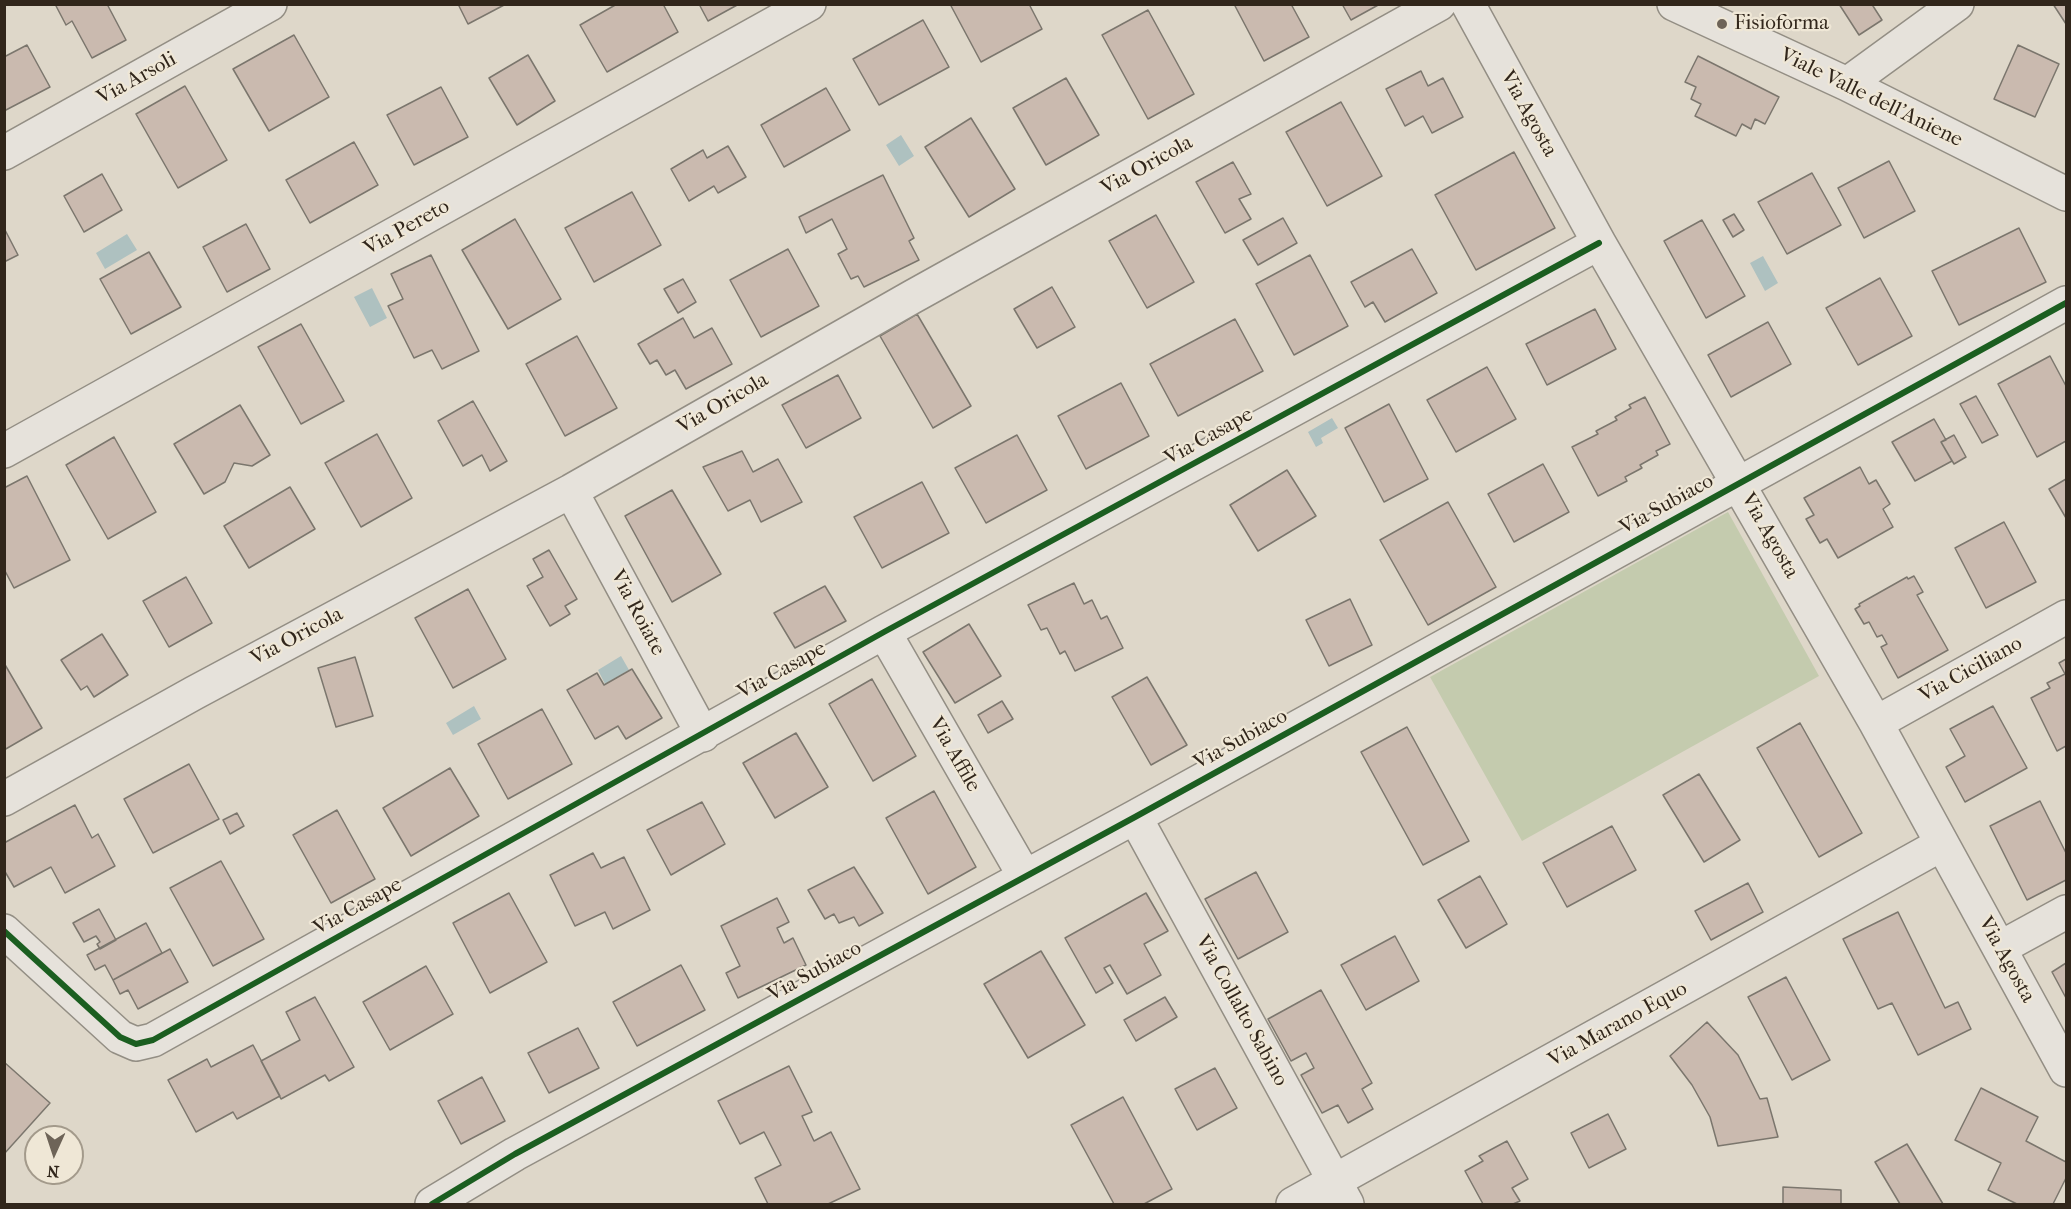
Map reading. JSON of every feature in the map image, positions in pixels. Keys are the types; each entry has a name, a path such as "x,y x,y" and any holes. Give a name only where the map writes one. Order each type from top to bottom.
{"street":[{"name":"Via Arsoli","path":"4,153 270,4"},
{"name":"Via Pereto","path":"4,451 809,4"},
{"name":"Via Oricola","path":"4,799 194,693 571,490 912,297 1439,4"},
{"name":"Via Agosta","path":"1468,4 1599,243 1876,723 2067,1070"},
{"name":"Viale Valle dell'Aniene","path":"1674,4 1847,84 2067,194"},
{"path":"1847,84 1957,4"},
{"name":"Via Casape","path":"4,931 120,1037 136,1044 153,1040 884,632 1599,243"},
{"name":"Via Subiaco","path":"432,1204 515,1154 1135,817 2067,303"},
{"name":"Via Roiate","path":"571,490 703,735"},
{"name":"Via Ciciliano","path":"1876,723 2067,616"},
{"name":"Via Affile","path":"884,632 1025,877"},
{"name":"Via Collalto Sabino","path":"1135,817 1341,1193"},
{"name":"Via Marano Equo","path":"1293,1204 1341,1193 1942,844"},
{"path":"2000,948 2067,912"}],"green space":[{"path":"1728,512 1819,676 1522,841 1430,677"}],"shaded area":[{"path":"901,135 914,156 899,166 886,145"},
{"path":"127,234 137,250 105,269 96,253"},
{"path":"1763,256 1778,283 1765,291 1750,263"},
{"path":"372,288 387,318 370,327 354,297"},
{"path":"1332,418 1338,428 1321,438 1323,443 1316,447 1308,432"},
{"path":"621,656 629,670 605,684 598,670"},
{"path":"474,706 481,719 453,735 446,723"}],"building":[{"path":"55,4 107,4 126,40 92,58 72,21 66,25"},
{"path":"458,4 506,4 468,24"},
{"path":"617,4 663,4 678,32 607,72 580,25"},
{"path":"699,4 739,4 708,21"},
{"path":"950,4 1029,4 1042,29 981,62"},
{"path":"1234,4 1291,4 1309,37 1264,61"},
{"path":"1342,4 1380,4 1351,20"},
{"path":"1839,4 1875,4 1873,6 1882,20 1859,35"},
{"path":"2053,4 2066,4 2066,24"},
{"path":"1148,10 1194,94 1148,119 1102,35"},
{"path":"923,20 949,67 879,105 853,59"},
{"path":"294,35 329,97 269,131 233,69"},
{"path":"27,45 50,87 4,111 4,57"},
{"path":"2018,45 2059,64 2035,117 1994,99"},
{"path":"528,55 555,101 517,125 489,78"},
{"path":"1698,56 1779,97 1765,124 1755,119 1751,129 1742,124 1736,136 1695,116 1701,104 1691,99 1696,87 1685,82"},
{"path":"1421,71 1428,86 1443,78 1463,117 1432,133 1423,116 1405,126 1386,89"},
{"path":"1066,78 1099,135 1046,165 1013,108"},
{"path":"185,86 227,160 178,188 136,114"},
{"path":"441,87 468,137 414,165 387,115"},
{"path":"826,88 850,130 784,167 761,125"},
{"path":"1341,102 1382,176 1327,206 1286,132"},
{"path":"971,118 1015,189 969,217 925,147"},
{"path":"354,142 378,185 310,223 286,180"},
{"path":"728,146 746,177 718,193 714,186 689,201 671,169 703,150 707,158"},
{"path":"1514,152 1555,228 1476,270 1435,195"},
{"path":"1889,161 1915,211 1864,238 1838,188"},
{"path":"1233,162 1251,194 1239,199 1251,219 1225,233 1196,182"},
{"path":"1812,173 1841,225 1787,254 1758,202"},
{"path":"102,174 122,210 84,232 64,196"},
{"path":"883,175 914,238 909,241 919,260 864,287 858,276 851,279 838,254 847,249 832,219 806,233 799,217"},
{"path":"632,192 661,245 594,282 565,228"},
{"path":"1734,214 1744,230 1733,237 1723,220"},
{"path":"1156,215 1194,282 1147,308 1109,241"},
{"path":"1283,218 1297,243 1258,265 1243,240"},
{"path":"515,219 561,299 508,329 462,250"},
{"path":"1702,220 1745,296 1706,318 1664,241"},
{"path":"246,224 270,269 227,292 203,247"},
{"path":"4,228 18,255 4,262"},
{"path":"2019,228 2046,282 1959,325 1932,271"},
{"path":"788,249 819,306 761,337 730,280"},
{"path":"1412,249 1437,293 1385,322 1373,302 1365,307 1351,282"},
{"path":"149,252 181,307 131,334 100,279"},
{"path":"431,255 479,351 442,369 432,350 414,358 388,306 403,299 391,274"},
{"path":"1310,255 1348,326 1294,355 1256,284"},
{"path":"1880,278 1912,336 1858,365 1826,308"},
{"path":"683,279 696,302 678,313 664,289"},
{"path":"1052,287 1075,327 1037,348 1014,309"},
{"path":"1595,309 1616,349 1547,385 1526,344"},
{"path":"917,314 971,406 933,428 880,336"},
{"path":"683,318 694,338 712,328 732,364 686,389 675,370 666,375 657,360 650,364 638,344"},
{"path":"1235,319 1263,371 1178,416 1150,364"},
{"path":"1768,322 1791,364 1731,397 1708,355"},
{"path":"301,324 344,401 301,424 258,347"},
{"path":"577,336 617,408 565,436 526,364"},
{"path":"2050,356 2066,386 2066,441 2037,457 1998,384"},
{"path":"1487,367 1516,419 1456,452 1427,400"},
{"path":"838,375 861,418 806,448 782,405"},
{"path":"1121,383 1149,436 1086,469 1058,416"},
{"path":"1976,396 1998,435 1982,443 1960,404"},
{"path":"1645,397 1670,444 1656,451 1658,455 1640,465 1642,468 1625,477 1627,481 1598,496 1572,447 1598,434 1596,431 1617,420 1615,417 1631,408 1629,405"},
{"path":"473,401 507,461 490,471 482,455 463,466 438,421"},
{"path":"1389,404 1428,479 1384,502 1345,428"},
{"path":"240,405 270,455 252,466 234,463 225,482 204,494 174,444"},
{"path":"1934,419 1946,440 1941,442 1952,461 1915,481 1892,442"},
{"path":"377,434 412,498 361,527 325,463"},
{"path":"1017,435 1047,490 986,523 955,468"},
{"path":"1954,435 1966,457 1954,464 1941,442"},
{"path":"114,437 156,512 108,539 66,465"},
{"path":"742,451 753,472 778,459 802,502 761,522 750,500 728,511 703,467"},
{"path":"1543,464 1569,512 1514,542 1488,494"},
{"path":"1860,467 1869,484 1876,480 1890,504 1883,509 1893,527 1838,558 1827,539 1820,543 1806,519 1814,515 1804,498"},
{"path":"1287,470 1316,516 1258,551 1230,505"},
{"path":"27,476 70,560 14,588 4,569 4,488"},
{"path":"2066,479 2066,518 2049,489"},
{"path":"922,482 949,533 882,568 854,517"},
{"path":"290,487 315,529 249,568 224,526"},
{"path":"672,490 721,574 672,602 625,516"},
{"path":"1448,502 1496,587 1428,625 1380,540"},
{"path":"2004,522 2036,582 1986,608 1955,548"},
{"path":"549,550 577,599 565,606 570,614 550,626 527,586 543,577 533,559"},
{"path":"1914,576 1923,592 1917,595 1948,650 1898,678 1881,647 1887,644 1882,635 1877,637 1869,622 1864,624 1855,609 1860,606 1859,604 1907,577 1908,579"},
{"path":"186,577 212,623 169,647 143,601"},
{"path":"1074,583 1084,604 1092,600 1101,619 1107,616 1123,648 1075,671 1065,651 1060,654 1047,628 1041,630 1028,605"},
{"path":"825,586 846,621 795,648 774,613"},
{"path":"468,589 506,659 453,688 415,618"},
{"path":"1350,599 1372,645 1329,666 1306,620"},
{"path":"969,624 1001,676 955,703 923,652"},
{"path":"102,634 128,675 94,697 87,686 81,690 61,660"},
{"path":"355,657 373,716 336,727 318,668"},
{"path":"2066,659 2066,746 2057,751 2031,698 2050,688 2047,683 2065,674 2059,663"},
{"path":"4,663 42,728 4,750"},
{"path":"632,669 662,718 626,739 618,726 595,739 567,690 597,673 604,685"},
{"path":"1147,677 1187,745 1151,765 1112,697"},
{"path":"872,679 916,756 873,781 829,704"},
{"path":"1002,701 1013,719 988,733 978,715"},
{"path":"1993,706 2027,768 1965,802 1946,767 1965,756 1950,729"},
{"path":"542,709 572,764 508,799 478,744"},
{"path":"1800,723 1862,833 1819,857 1757,748"},
{"path":"1407,727 1469,841 1423,865 1361,752"},
{"path":"796,733 828,787 775,818 743,763"},
{"path":"189,764 219,819 153,853 124,799"},
{"path":"450,768 479,816 411,856 383,808"},
{"path":"1699,774 1740,840 1704,862 1663,795"},
{"path":"934,791 976,867 928,894 886,818"},
{"path":"2040,801 2066,853 2066,880 2027,900 1990,826"},
{"path":"702,802 725,844 671,875 647,830"},
{"path":"75,805 92,838 98,834 115,866 65,893 51,867 14,887 4,870 4,843"},
{"path":"337,810 375,879 331,903 293,835"},
{"path":"237,813 244,826 230,834 223,820"},
{"path":"1612,826 1636,870 1567,907 1543,863"},
{"path":"593,853 601,868 624,857 650,910 613,929 605,912 575,926 550,875"},
{"path":"221,861 264,939 213,966 170,888"},
{"path":"854,867 883,913 859,926 854,917 839,923 834,914 825,919 808,890"},
{"path":"1256,872 1288,932 1238,959 1205,899"},
{"path":"1480,876 1507,924 1466,948 1438,900"},
{"path":"1748,883 1763,912 1711,940 1695,911"},
{"path":"509,893 547,962 490,993 453,923"},
{"path":"1146,893 1168,931 1144,944 1161,975 1127,994 1110,965 1104,968 1113,983 1096,993 1065,938"},
{"path":"777,898 789,922 777,928 784,943 793,938 806,965 738,998 726,973 740,966 721,926"},
{"path":"99,909 116,940 100,949 97,944 100,942 96,936 84,942 73,923"},
{"path":"1898,912 1945,1008 1958,1002 1971,1029 1918,1055 1892,1003 1878,1009 1843,939"},
{"path":"146,923 162,953 113,980 105,965 95,970 87,955"},
{"path":"1395,936 1419,981 1366,1010 1341,965"},
{"path":"170,949 188,982 138,1009 128,990 120,994 113,980"},
{"path":"1041,951 1085,1025 1028,1058 984,984"},
{"path":"2066,963 2066,998 2052,972"},
{"path":"681,965 705,1010 637,1046 613,1002"},
{"path":"426,966 453,1014 390,1050 363,1002"},
{"path":"1786,977 1830,1060 1792,1080 1748,997"},
{"path":"1321,990 1372,1083 1362,1089 1373,1109 1348,1123 1338,1105 1322,1113 1301,1075 1314,1068 1306,1053 1291,1061 1268,1019"},
{"path":"315,997 354,1067 329,1081 325,1075 281,1099 261,1061 300,1040 286,1012"},
{"path":"1165,997 1177,1017 1136,1041 1124,1020"},
{"path":"1707,1022 1738,1055 1760,1099 1767,1098 1778,1137 1718,1146 1710,1117 1692,1085 1670,1056"},
{"path":"578,1028 599,1068 549,1093 528,1053"},
{"path":"253,1045 280,1096 237,1119 233,1112 196,1132 168,1080 207,1059 211,1067"},
{"path":"4,1062 50,1103 30,1125 24,1125 24,1132 4,1154"},
{"path":"789,1066 812,1112 802,1116 814,1141 831,1132 860,1189 828,1204 768,1204 755,1178 781,1165 764,1132 740,1144 718,1101"},
{"path":"1215,1068 1237,1108 1197,1130 1175,1089"},
{"path":"482,1077 505,1121 461,1144 438,1101"},
{"path":"1981,1088 2038,1117 2026,1141 2066,1162 2066,1178 2053,1204 2017,1204 1988,1190 2001,1163 1955,1140"},
{"path":"1123,1097 1172,1189 1144,1204 1114,1204 1071,1125"},
{"path":"1608,1114 1626,1149 1589,1168 1571,1133"},
{"path":"1507,1141 1528,1179 1512,1188 1520,1201 1513,1204 1483,1204 1465,1171 1483,1161 1479,1156"},
{"path":"1907,1144 1943,1204 1900,1204 1875,1162"},
{"path":"1783,1187 1841,1190 1841,1204 1783,1204"}],"cycle path":[{"path":"4,931 120,1037 136,1044 153,1040 884,632 1599,243"},
{"path":"432,1204 515,1154 1135,817 2066,303"}],"place":[{"name":"Fisioforma","path":"1722,24"}]}
